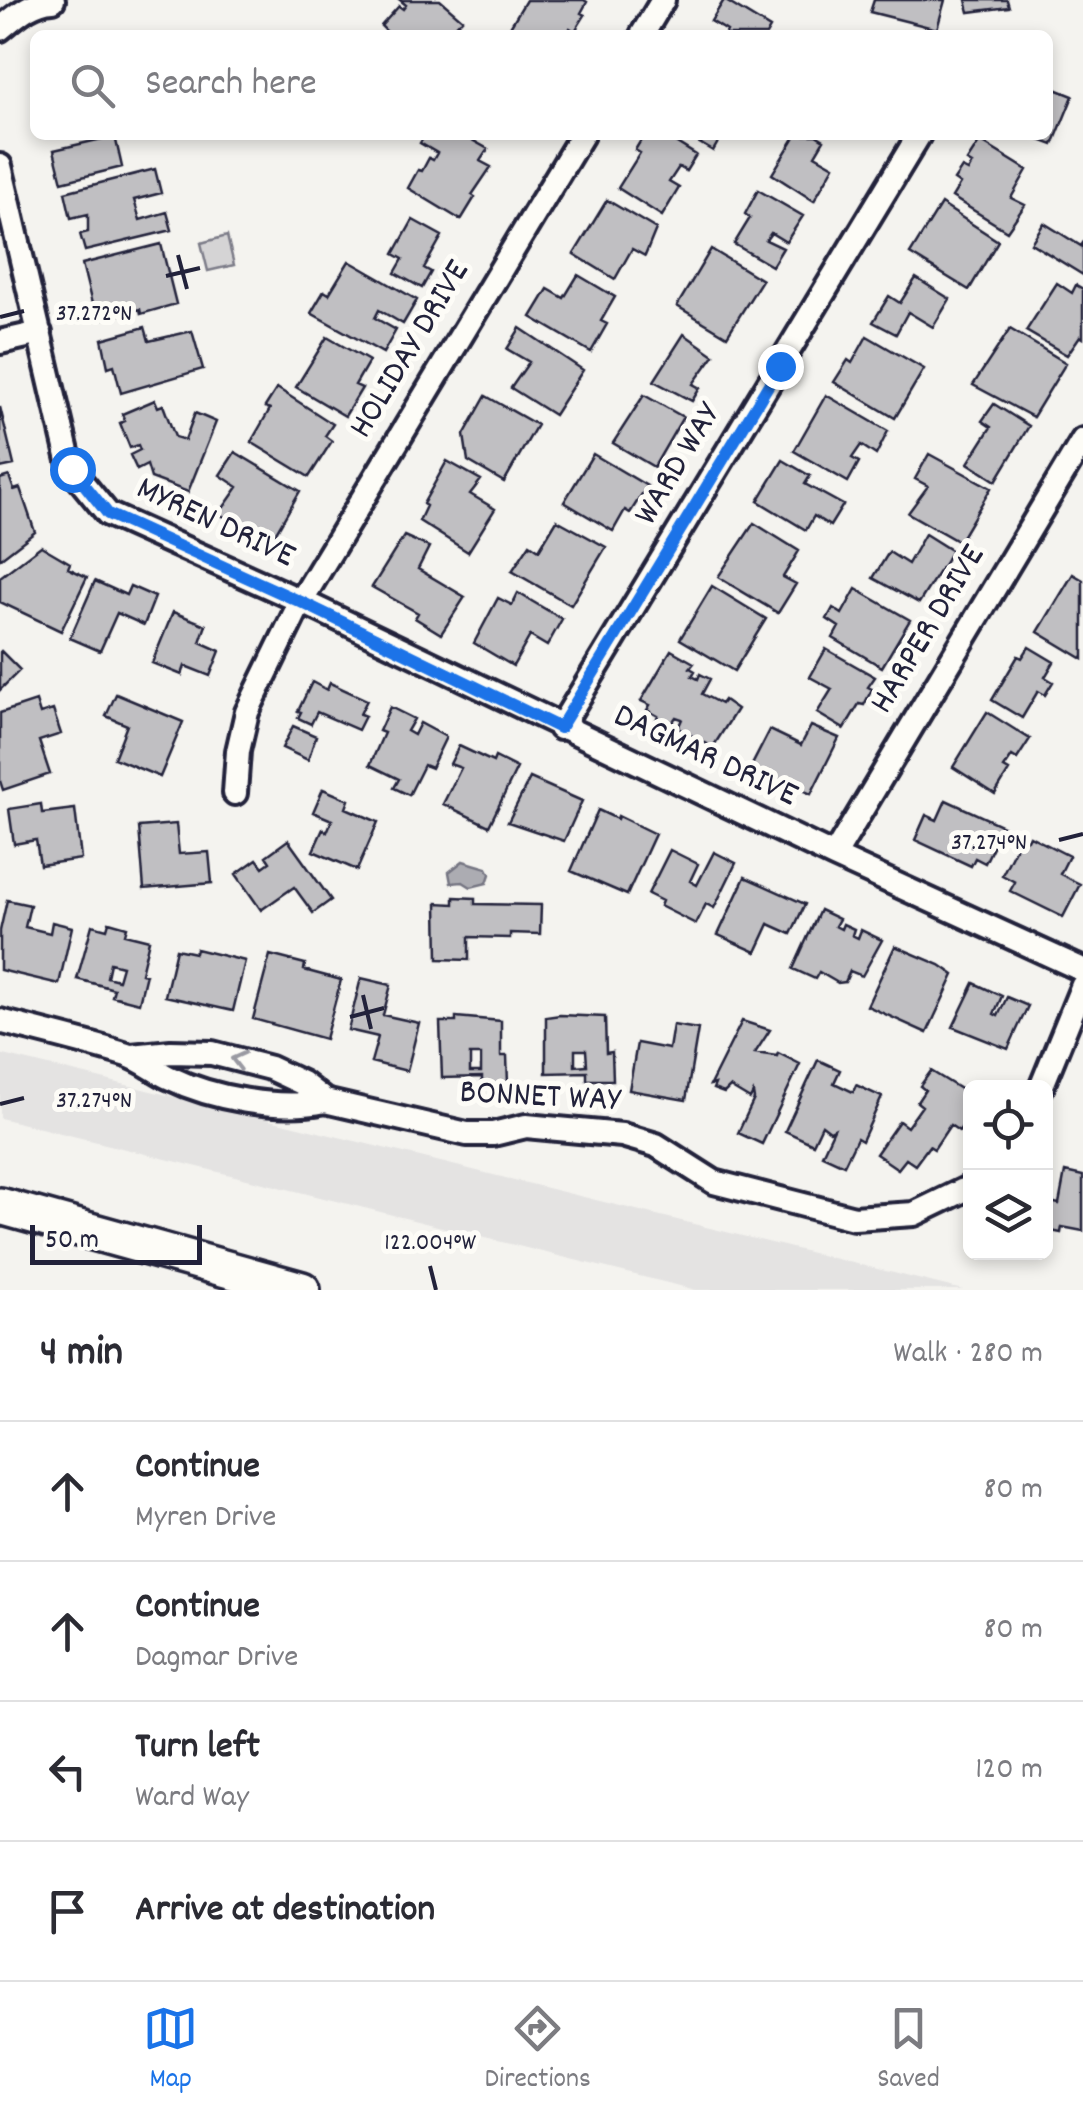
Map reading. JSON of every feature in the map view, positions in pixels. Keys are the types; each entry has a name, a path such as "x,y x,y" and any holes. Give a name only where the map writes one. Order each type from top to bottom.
{"highway":[{"path":"0,1206 302,1290"}],"street":[{"path":"0,28 20,12 44,0 53,0"},
{"path":"645,30 663,0"},
{"name":"HOLIDAY DRIVE","path":"235,793 238,751 247,712 301,602 579,140"},
{"name":"WARD WAY","path":"560,728 917,140"},
{"name":"MYREN DRIVE","path":"0,166 72,469 108,514 301,602"},
{"path":"0,342 40,333"},
{"name":"HARPER DRIVE","path":"834,856 1083,440"},
{"name":"DAGMAR DRIVE","path":"301,602 560,728 1083,970"},
{"path":"1044,1080 1083,985"},
{"name":"BONNET WAY","path":"0,1021 132,1056 169,1078 204,1090 270,1104 298,1106 325,1100"},
{"name":"BONNET WAY","path":"132,1056 171,1052 212,1054 270,1068 302,1083 325,1100 468,1134 493,1134 526,1126 622,1136 656,1145 714,1182 854,1218 914,1214 963,1190"}],"shaded area":[{"path":"227,236 234,265 208,271 201,243"},
{"path":"463,861 487,868 487,883 471,887 463,882 451,883 449,872"},
{"path":"0,1054 963,1290 696,1290 0,1118"}],"building":[{"path":"400,0 440,0 462,19 452,30 385,30 381,26 399,6 403,9 406,5"},
{"path":"526,0 587,2 581,13 585,15 576,30 508,30"},
{"path":"724,0 770,28 725,30 711,21"},
{"path":"874,0 945,0 937,29 870,12"},
{"path":"966,0 1007,0 1009,7 969,12"},
{"path":"1053,88 1073,96 1053,145 1040,140 1053,140"},
{"path":"116,140 122,167 62,182 54,150"},
{"path":"472,140 488,149 480,161 491,167 461,220 408,188 418,170 422,171 437,153 420,143"},
{"path":"641,140 672,140 696,155 686,171 679,167 669,182 679,188 662,216 618,188 640,153 635,150"},
{"path":"694,140 719,140 713,151"},
{"path":"793,140 824,140 815,155 834,166 814,201 772,174"},
{"path":"980,141 1027,170 1011,198 1025,205 1007,231 952,197 960,184 954,180 962,168 968,171 972,164 967,161"},
{"path":"155,169 161,193 134,200 140,220 167,212 172,230 85,251 80,234 88,232 88,214 71,218 65,192"},
{"path":"758,190 803,216 786,242 771,233 766,240 783,248 772,266 734,244 750,218 745,214"},
{"path":"607,200 656,229 645,256 632,249 615,279 574,254"},
{"path":"941,204 998,241 969,290 910,254"},
{"path":"413,220 442,236 424,268 431,272 422,288 395,273 403,259 394,254"},
{"path":"1044,223 1081,246 1083,243 1083,275 1031,243"},
{"path":"161,244 176,304 96,320 82,264"},
{"path":"711,249 762,280 727,336 677,306"},
{"path":"349,261 417,300 403,324 379,310 375,318 396,330 383,353 311,313 324,291 329,294"},
{"path":"578,275 615,297 601,321 607,324 591,352 531,317 548,289 564,298"},
{"path":"916,278 950,299 933,327 908,312 896,334 873,322 889,296 900,303"},
{"path":"1057,283 1072,293 1076,285 1083,289 1083,338 1080,336 1067,355 1026,331"},
{"path":"145,327 149,341 192,331 203,369 121,393 114,365 108,367 102,339"},
{"path":"520,328 583,370 554,415 511,388 529,362 507,349"},
{"path":"1010,329 1066,363 1033,417 973,385"},
{"path":"684,334 714,355 693,384 700,388 692,401 654,381"},
{"path":"867,336 924,369 895,418 834,382 848,360 852,363"},
{"path":"327,337 369,361 355,385 362,388 345,416 296,387"},
{"path":"277,388 333,424 325,436 332,441 309,477 251,442"},
{"path":"644,395 683,417 654,467 613,443"},
{"path":"826,395 888,431 876,455 861,445 852,458 859,462 848,482 794,451"},
{"path":"486,396 537,425 504,482 468,461 464,435"},
{"path":"155,400 158,407 163,405 175,437 185,440 195,413 216,422 188,492 151,478 147,465 137,470 130,455 140,450 138,445 130,448 120,423 125,421 122,414"},
{"path":"994,404 1029,426 996,481 968,463 991,427 982,421"},
{"path":"0,407 14,465 0,468"},
{"path":"235,452 300,491 271,541 219,514 238,487 220,475"},
{"path":"593,454 647,486 630,513 625,510 613,531 564,502"},
{"path":"929,454 991,488 959,542 908,513 928,486 915,479"},
{"path":"783,460 810,476 805,484 843,505 830,526 814,516 806,530 758,501"},
{"path":"447,461 481,480 470,494 495,509 468,552 419,521 426,506 423,504"},
{"path":"9,476 14,490 20,488 35,532 0,559 0,479"},
{"path":"557,520 606,547 571,605 512,571 530,544 539,550"},
{"path":"754,523 799,551 783,577 796,584 778,613 718,577"},
{"path":"925,534 952,551 919,603 873,578 889,552 908,564"},
{"path":"404,536 429,547 418,569 465,597 441,634 415,618 418,613 372,587"},
{"path":"41,546 70,563 68,568 87,577 61,631 0,602 0,577"},
{"path":"1073,574 1083,580 1083,659 1038,632"},
{"path":"95,581 126,595 130,586 155,597 144,625 117,613 100,651 70,638"},
{"path":"712,586 766,619 734,671 680,639"},
{"path":"856,589 910,620 882,667 833,638 839,627 827,619 833,608 842,614"},
{"path":"518,593 562,619 547,646 530,636 513,666 474,643 498,598 512,605"},
{"path":"173,612 206,625 200,642 220,651 210,676 185,666 182,675 152,663"},
{"path":"1029,647 1054,662 1045,677 1053,682 1045,695 1038,691 1022,718 992,700 1018,656 1022,658"},
{"path":"826,649 875,677 864,705 859,704 844,729 817,713 832,689 810,677"},
{"path":"671,650 694,663 690,668 695,671 692,676 698,679 700,674 710,679 702,694 721,704 724,700 737,709 713,747 678,728 682,719 676,717 669,727 656,720 658,716 647,710 650,705 641,701"},
{"path":"0,652 20,670 0,690"},
{"path":"312,682 327,690 330,683 367,700 358,730 317,712 311,724 298,718"},
{"path":"116,694 183,722 160,777 114,758 127,725 106,716"},
{"path":"36,701 40,714 53,710 61,734 39,741 50,774 3,790 0,713"},
{"path":"390,707 414,719 407,731 414,735 420,723 446,737 431,768 424,765 409,795 394,788 399,779 370,765"},
{"path":"987,712 1030,739 1017,759 1012,756 1004,768 1009,771 995,794 953,767"},
{"path":"293,726 316,736 308,760 282,748"},
{"path":"811,726 839,738 811,794 751,767 770,730 801,745"},
{"path":"459,746 517,768 489,826 443,804 461,768 450,764"},
{"path":"530,778 582,801 564,841 508,822"},
{"path":"323,789 349,800 346,808 378,822 357,870 313,851 332,820 313,812"},
{"path":"946,800 1003,826 985,863 975,858 971,866 915,840 926,815 937,820"},
{"path":"41,804 42,813 75,809 81,859 40,865 36,840 14,844 9,809"},
{"path":"598,810 655,834 627,895 571,871"},
{"path":"176,824 179,854 209,852 212,883 144,889 139,827"},
{"path":"1030,836 1069,856 1060,874 1080,884 1063,917 1010,891 1015,882 1002,875 1021,837 1028,840"},
{"path":"288,840 331,900 313,913 294,887 261,910 236,874 257,859 263,867 270,862 266,856"},
{"path":"670,850 698,864 690,881 697,885 714,852 736,863 714,908 706,904 696,924 660,906 662,901 648,894"},
{"path":"745,877 805,904 791,934 769,924 756,952 718,935"},
{"path":"454,897 475,898 475,904 541,905 540,934 469,937 469,960 438,959 437,903 454,904"},
{"path":"7,900 30,905 25,927 50,933 52,922 72,927 59,984 0,970 0,931"},
{"path":"820,910 839,919 835,926 841,929 843,924 854,929 852,935 858,938 861,930 882,940 862,976 850,971 845,982 838,983 819,972 815,979 793,969"},
{"path":"109,922 127,927 125,934 149,940 139,1003 112,996 114,989 77,979 92,925 107,929","holes":["110,963 122,966 118,980 107,977"]},
{"path":"895,946 954,975 927,1033 867,1006"},
{"path":"176,949 195,953 196,949 245,961 233,1011 165,996"},
{"path":"270,955 305,964 304,970 341,980 325,1039 253,1019"},
{"path":"361,978 391,985 383,1015 419,1023 407,1071 371,1062 378,1037 348,1030"},
{"path":"974,983 1002,996 994,1014 998,1016 1007,997 1028,1006 1008,1049 953,1027"},
{"path":"456,1017 501,1021 501,1056 507,1056 508,1084 482,1084 482,1077 442,1078 440,1022 456,1022","holes":["470,1055 481,1055 481,1072 470,1072"]},
{"path":"546,1017 605,1017 606,1053 612,1052 613,1080 587,1080 587,1072 546,1073","holes":["575,1050 586,1050 587,1065 575,1066"]},
{"path":"742,1021 770,1030 755,1053 778,1053 800,1064 762,1144 738,1133 754,1099 753,1093 750,1099 730,1087 724,1093 713,1089 715,1084 710,1085"},
{"path":"673,1025 698,1029 686,1100 629,1090 637,1043 669,1049"},
{"path":"818,1060 840,1070 834,1083 853,1092 856,1085 882,1097 862,1141 857,1138 844,1165 822,1155 834,1129 830,1131 822,1125 813,1144 785,1131"},
{"path":"931,1071 963,1091 963,1125 959,1131 950,1125 934,1149 929,1146 915,1165 906,1159 898,1169 876,1154 899,1121 907,1127 922,1106 917,1102 925,1090 920,1086"},
{"path":"1065,1172 1083,1176 1083,1231 1062,1227 1061,1233 1053,1231 1053,1203 1059,1204"}],"route":[{"path":"72,469 108,514 301,602 560,728 780,366"}]}
